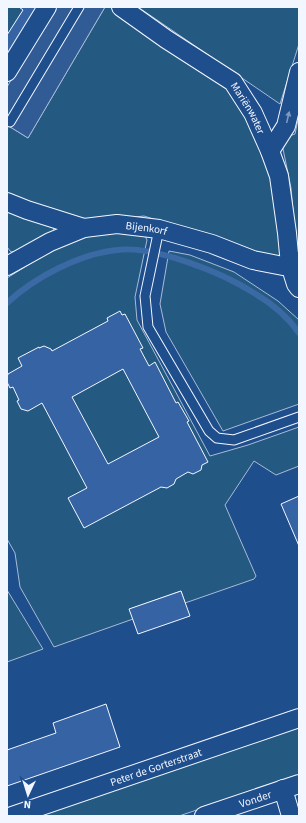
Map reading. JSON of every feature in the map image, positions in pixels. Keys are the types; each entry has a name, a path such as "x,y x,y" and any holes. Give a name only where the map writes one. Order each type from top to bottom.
{"street":[{"path":"7,72 47,7"},
{"name":"Mariënwater","path":"121,7 166,39 233,82 252,113 270,151 279,176 287,233 294,263 296,284 299,288"},
{"path":"270,151 286,126 299,72"},
{"path":"7,202 84,228"},
{"name":"Bijenkorf","path":"8,264 50,242 84,228 117,224 157,235 212,244 253,260 283,266 294,263"},
{"name":"Peter de Gorterstraat","path":"12,816 299,718"},
{"name":"Vonder","path":"204,816 291,787 291,816"}],"lane":[{"path":"10,122 79,7"},
{"path":"157,235 145,296 148,327 209,431 217,438 234,440 299,417"}],"shaded area":[{"path":"7,7 43,7 7,64"},
{"path":"54,7 105,7 28,138 7,125 7,87"},
{"path":"105,7 113,7 225,86 236,101 258,140 278,201 280,255 278,257 270,256 144,216 109,220 83,219 7,196 7,125 28,138"},
{"path":"138,7 299,7 299,44 280,104"},
{"path":"299,115 299,251 296,245 291,188 281,139 295,134"},
{"path":"7,207 54,228 53,232 17,251 11,252 7,247"},
{"path":"143,232 147,240 135,297 137,320 210,456 248,445 299,427 299,466 276,475 254,461 225,505 256,576 254,579 185,603 181,591 130,609 133,619 54,647 20,587 15,553 7,539 7,278 60,245 95,234"},
{"path":"169,251 190,255 234,272 278,301 299,320 299,404 223,431 166,332 160,304"},
{"path":"7,590 43,649 7,662"},
{"path":"299,725 299,775 179,816 32,816"}],"building":[{"path":"19,7 41,7 11,55 7,52 7,35 23,10"},
{"path":"120,311 122,315 125,314 143,348 140,349 149,366 155,362 176,403 178,402 189,421 187,422 208,462 202,465 201,470 193,474 188,472 176,479 174,484 167,488 161,487 84,528 68,498 87,488 42,403 28,411 21,409 13,387 10,388 7,382 7,377 8,374 22,366 18,358 39,347 44,346 52,351 108,321 107,318","holes":["123,369 159,437 108,464 72,397"]},
{"path":"299,496 299,546 281,504"},
{"path":"181,591 190,616 138,634 129,609"},
{"path":"106,704 120,747 7,786 7,750 56,733 53,723"}],"waterway":[{"path":"7,303 31,284 58,268 88,256 103,252 132,250 168,256 188,262 225,277 267,301 290,321 299,333"}]}
